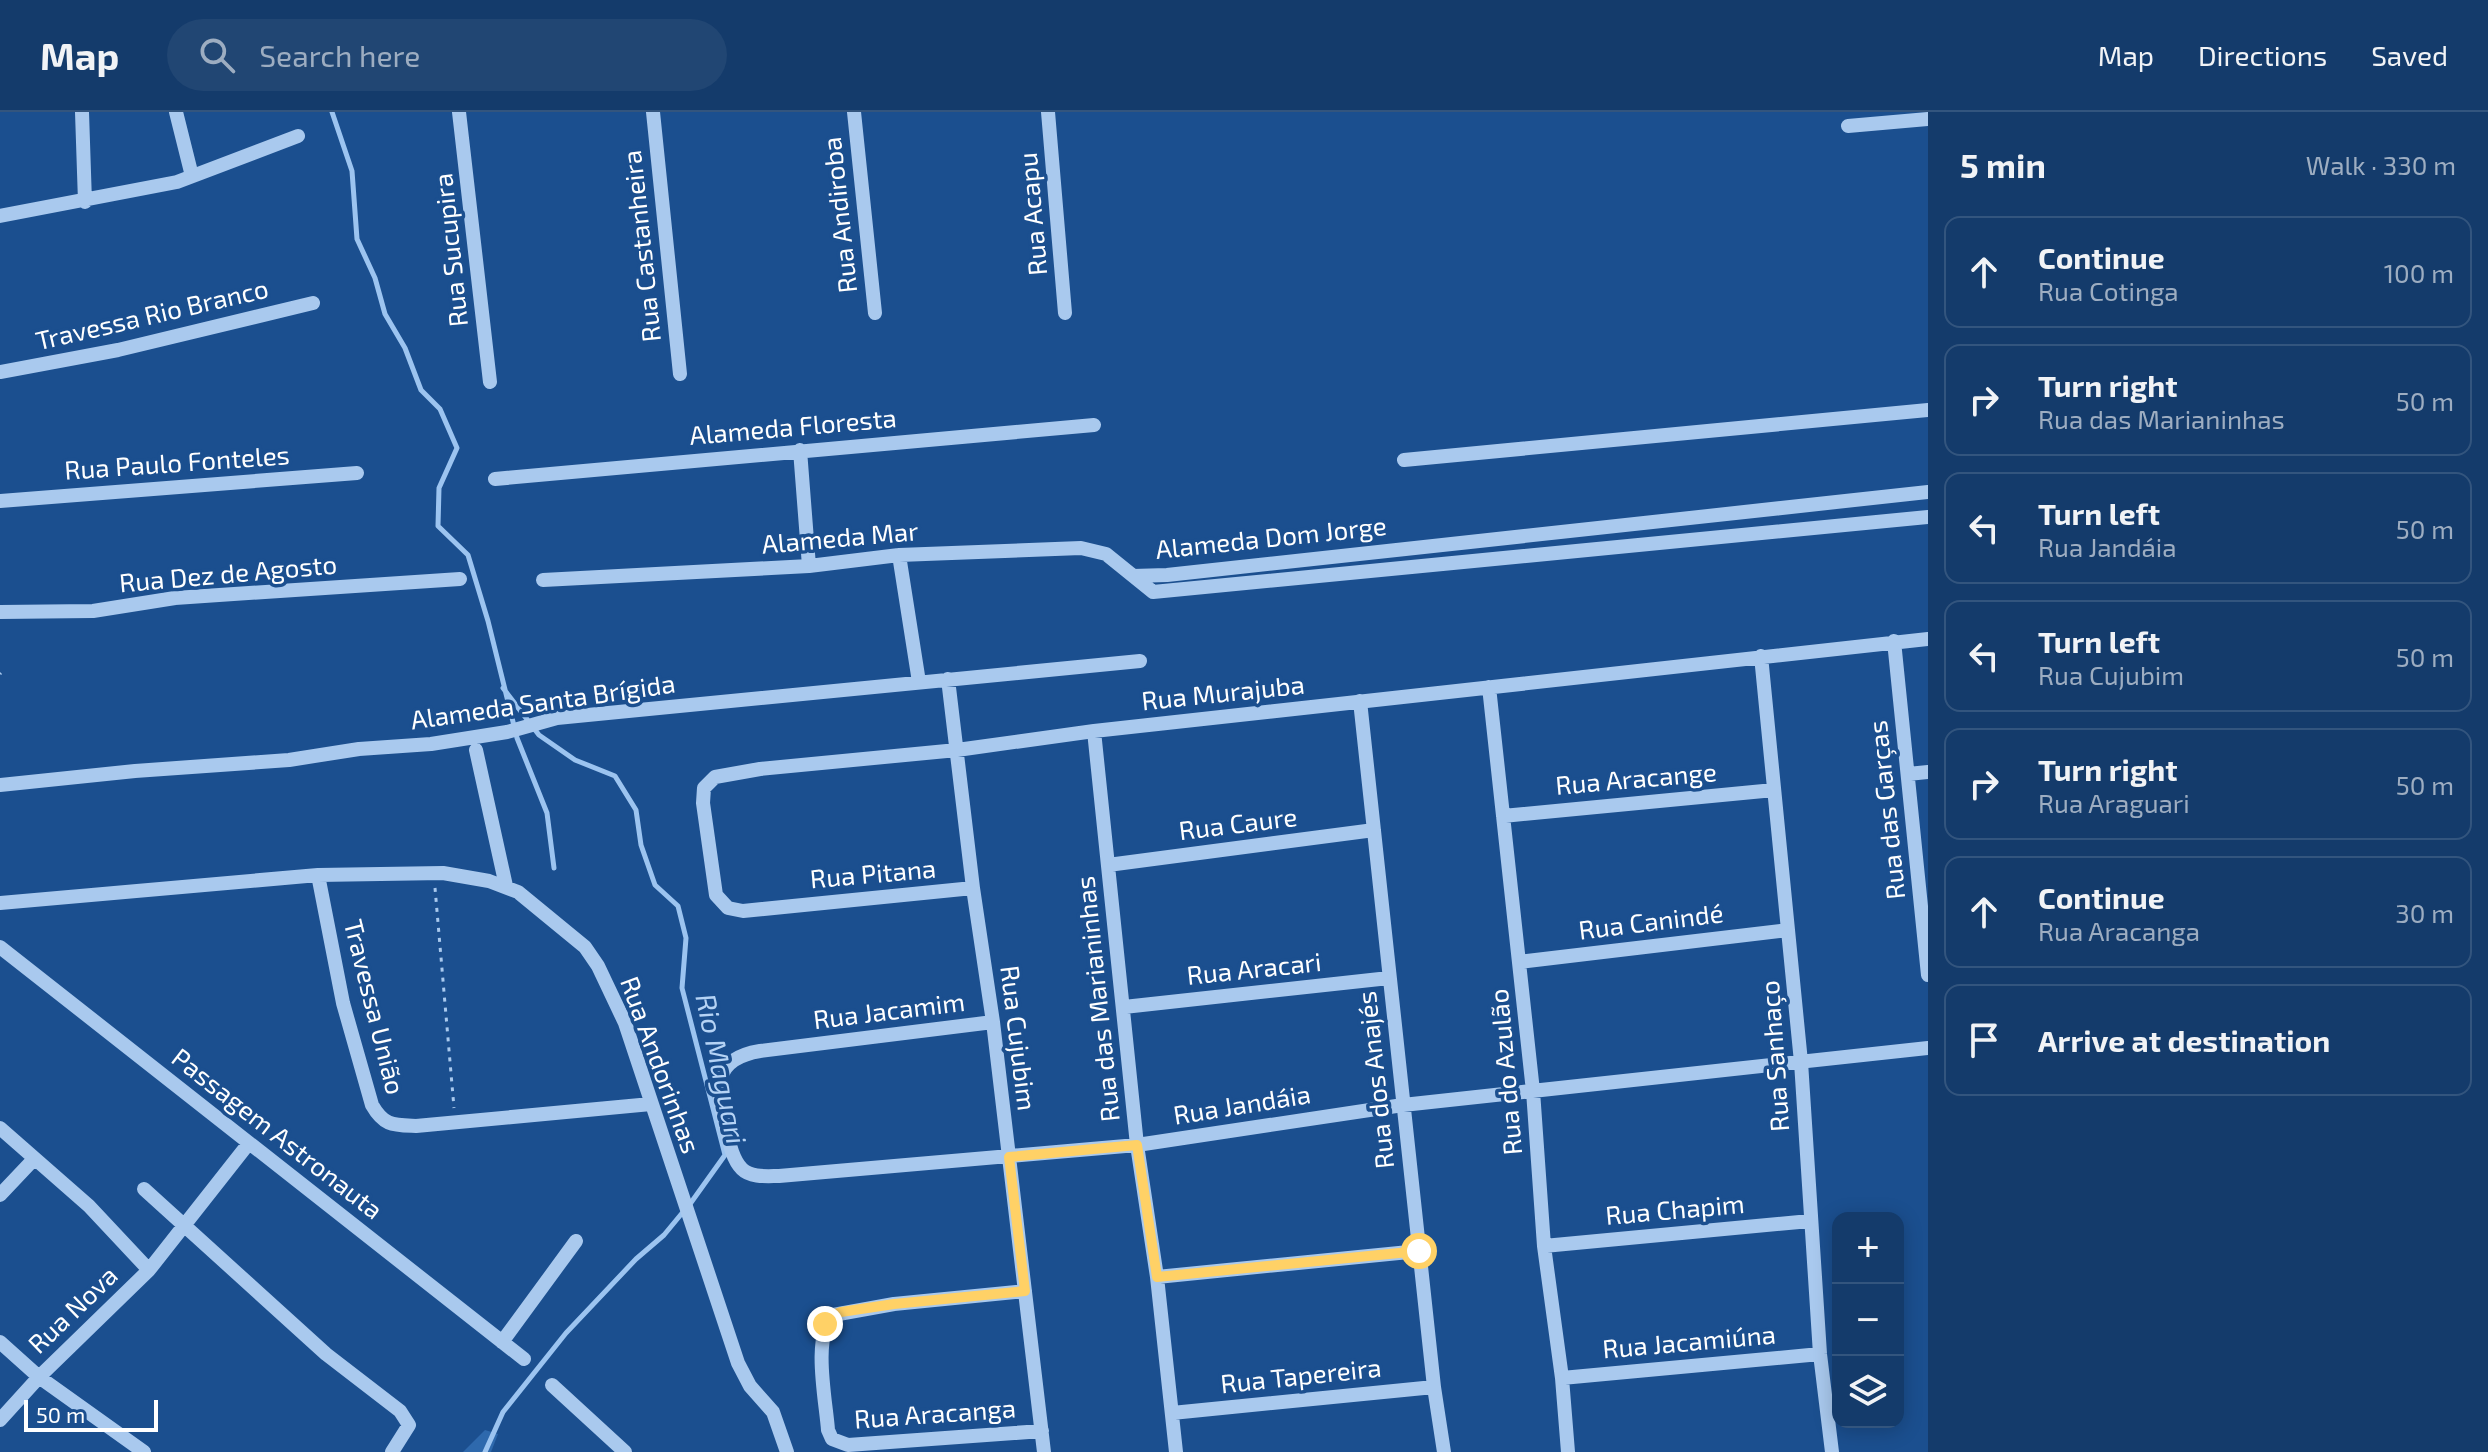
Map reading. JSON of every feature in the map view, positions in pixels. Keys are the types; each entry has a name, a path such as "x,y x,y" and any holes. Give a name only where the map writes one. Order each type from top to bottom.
{"street":[{"path":"82,112 85,202"},
{"path":"176,112 192,176"},
{"name":"Rua Sucupira","path":"459,112 490,382"},
{"name":"Rua Castanheira","path":"653,112 680,374"},
{"name":"Rua Andiroba","path":"854,112 875,313"},
{"name":"Rua Acapu","path":"1048,112 1065,313"},
{"path":"1848,126 1928,119"},
{"path":"0,216 177,182 298,136"},
{"name":"Travessa Rio Branco","path":"0,372 118,350 313,303"},
{"path":"1404,460 1928,410"},
{"name":"Alameda Floresta","path":"495,479 1094,425"},
{"path":"800,450 809,566"},
{"name":"Rua Paulo Fonteles","path":"0,501 357,473"},
{"name":"Alameda Dom Jorge","path":"1133,576 1928,492"},
{"name":"Alameda Dom Jorge","path":"1133,576 1153,592 1928,517"},
{"name":"Alameda Mar","path":"543,580 809,566 899,555 1081,548 1106,554 1133,576"},
{"path":"899,555 919,682"},
{"name":"Rua Dez de Agosto","path":"0,612 79,612 175,598 460,579"},
{"name":"Rua Murajuba","path":"778,907 734,910 722,904 716,895 702,795 708,782 715,777 760,769 957,750 1094,731 1928,639"},
{"name":"Rua das Garças","path":"1894,641 1925,913 1928,975"},
{"name":"Rua Sanhaço","path":"1761,656 1801,1062 1820,1354 1832,1452"},
{"name":"Alameda Santa Brígida","path":"0,785 289,760 359,749 431,744 507,732 557,718 1140,661"},
{"name":"Rua Cujubim","path":"948,679 1044,1452"},
{"name":"Rua do Azulão","path":"1489,687 1533,1091 1544,1246 1562,1378 1568,1452"},
{"name":"Rua dos Anajés","path":"1360,701 1434,1387 1444,1452"},
{"name":"Rua das Marianinhas","path":"1094,731 1137,1145 1157,1277 1176,1452"},
{"path":"476,750 506,886"},
{"path":"1908,774 1928,772"},
{"name":"Rua Aracange","path":"1503,816 1774,790"},
{"name":"Rua Caure","path":"1108,865 1374,830"},
{"name":"Rua Andorinhas","path":"0,903 318,875 434,873 506,886 557,922 593,957 625,1023 738,1363 750,1386 773,1412 787,1452"},
{"name":"Travessa União","path":"318,875 343,1003 372,1105 380,1118 388,1123 416,1126 456,1124 651,1104"},
{"name":"Rua Pitana","path":"778,907 973,888"},
{"name":"Rua Canindé","path":"1519,962 1788,930"},
{"name":"Passagem Astronauta","path":"0,947 524,1359"},
{"name":"Rua Aracari","path":"1124,1007 1389,978"},
{"name":"Rua Jacamim","path":"791,1047 993,1022"},
{"name":"Rua Jandáia","path":"791,1047 745,1053 726,1066 718,1082 719,1099 733,1154 746,1171 762,1176 1137,1145 1403,1105 1928,1048"},
{"path":"0,1128 89,1206 149,1270"},
{"name":"Rua Nova","path":"0,1420 39,1377 149,1270 249,1143"},
{"path":"0,1195 34,1159"},
{"path":"144,1189 270,1305 400,1411 409,1425 392,1452"},
{"name":"Rua Chapim","path":"1544,1246 1810,1221"},
{"path":"502,1342 576,1241"},
{"path":"1157,1277 1419,1251"},
{"name":"Rua Aracanga","path":"1025,1291 894,1304 833,1315 825,1324 822,1339 828,1430 838,1443 862,1445 1042,1431"},
{"path":"0,1342 39,1377 144,1452"},
{"name":"Rua Jacamiúna","path":"1562,1378 1820,1354"},
{"path":"552,1385 625,1452"},
{"name":"Rua Tapereira","path":"1172,1413 1434,1387"}],"path":[{"path":"434,873 456,1124"}],"shaded area":[{"path":"485,1430 498,1434 491,1452 463,1452"}],"waterway":[{"path":"332,112 352,171 357,239 375,278 385,314 405,348 421,390 440,409 457,448 439,488 438,526 468,555 517,738 547,813 554,868"},
{"name":"Rio Maguari","path":"503,688 539,735 575,760 615,776 636,810 641,845 655,885 678,906 686,938 682,988 725,1155 690,1204"},
{"name":"Rio Maguari","path":"485,1452 503,1412 566,1333 683,1212"}],"route":[{"path":"825,1324 841,1312 1025,1291 1009,1157 1137,1145 1157,1277 1419,1251"}]}
